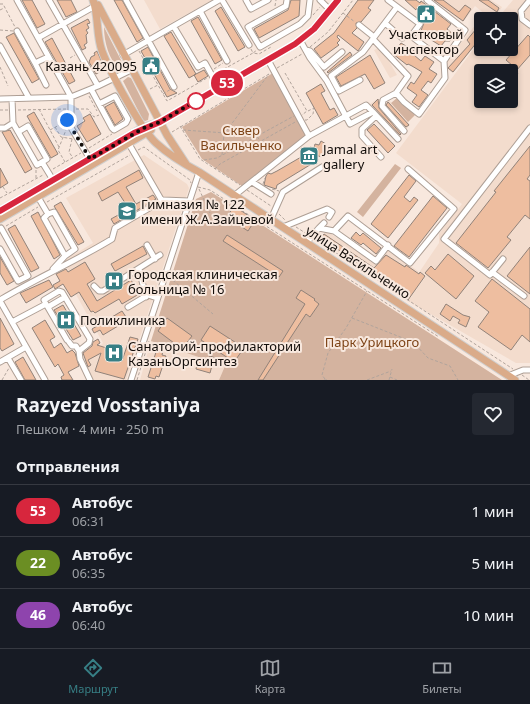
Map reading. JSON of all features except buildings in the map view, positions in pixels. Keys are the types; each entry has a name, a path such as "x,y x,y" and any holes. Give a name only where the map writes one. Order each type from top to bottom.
{"main road":[{"path":"0,210 90,159 146,130 268,60 300,40 314,29 338,0"},
{"name":"улица Васильченко","path":"94,2 160,122 188,166"},
{"name":"улица Васильченко","path":"94,2 98,20 100,43 115,78 146,130 155,142 175,159 199,172 283,227 309,240 512,378"},
{"path":"0,219 129,144 146,130"}],"street":[{"path":"17,0 70,97 71,118 67,122 90,159"},
{"path":"49,0 98,86"},
{"path":"126,0 174,87"},
{"path":"123,55 221,0 250,47"},
{"path":"246,0 252,9 268,0"},
{"path":"287,2 286,6 248,27 260,47 300,24 308,16 310,0"},
{"path":"385,23 402,38 411,36 420,24 388,0"},
{"path":"396,93 404,102 419,114 445,78 444,61 465,30 427,0"},
{"path":"530,0 520,11 522,19 530,25"},
{"path":"322,1 330,10"},
{"path":"38,38 62,24 94,2"},
{"path":"360,80 339,91 331,76 363,52 397,7"},
{"path":"200,11 227,61"},
{"path":"359,25 374,38 408,76 396,93 383,100 382,106 404,130"},
{"path":"174,27 198,67 205,63 219,88"},
{"path":"17,31 46,85"},
{"path":"411,36 444,61"},
{"path":"300,40 310,58 327,81 350,124 373,112 398,139"},
{"path":"0,46 3,56 29,98"},
{"path":"306,50 310,51 324,67 342,52"},
{"path":"34,63 48,57"},
{"path":"268,60 309,136"},
{"path":"0,99 70,97 98,86 131,70"},
{"path":"91,89 99,104 114,130 126,123 128,119 115,96 99,104"},
{"path":"12,99 13,123 18,132 37,165 47,159 28,126 18,132"},
{"path":"235,195 309,136 366,105 372,111"},
{"path":"376,116 362,129 362,136 381,157"},
{"path":"2,128 13,123"},
{"path":"503,259 490,275 444,239 530,128"},
{"path":"129,144 162,201"},
{"path":"42,162 53,180"},
{"path":"271,219 283,192 322,167"},
{"path":"334,231 348,216 410,263 454,209 408,169"},
{"path":"137,380 131,379 199,172"},
{"path":"252,182 271,194"},
{"path":"38,197 48,214"},
{"path":"45,380 0,301 31,282 80,258 112,239 115,228 162,201 189,201"},
{"path":"283,227 327,208 332,212 329,216"},
{"path":"51,271 65,256 75,249 54,212 48,214 44,218 65,256"},
{"path":"309,240 324,223"},
{"path":"1,228 31,282"},
{"path":"319,228 334,231 376,261 388,245"},
{"path":"147,245 155,259"},
{"path":"0,249 18,281 28,276"},
{"path":"94,286 99,291 104,291 160,255"},
{"path":"139,269 146,296"},
{"path":"492,272 524,296"},
{"path":"79,351 89,344 90,339 65,298 59,291 44,300 68,341 72,346 76,346 79,351 80,359 90,380"},
{"path":"128,307 148,295 157,298"},
{"path":"12,322 65,298"},
{"path":"3,359 26,347"},
{"path":"3,359 12,364 21,380"},
{"path":"512,378 518,372 530,370"}],"path":[{"path":"0,30 17,31 5,7 5,0"},
{"path":"276,68 306,50 328,32 353,0"},
{"path":"312,17 322,1"},
{"path":"275,2 287,2"},
{"path":"0,10 5,7"},
{"path":"343,13 359,25"},
{"path":"253,53 259,54 271,46"},
{"path":"250,47 253,53"},
{"path":"210,74 253,53 260,47"},
{"path":"139,51 167,102 227,61"},
{"path":"0,66 8,86"},
{"path":"285,73 308,111"},
{"path":"170,133 270,74 224,134 222,155"},
{"path":"149,89 158,85"},
{"path":"214,169 222,162 300,119 302,114 314,108 313,114 307,120"},
{"path":"39,109 59,147 58,150 65,162"},
{"path":"0,110 88,109 94,117 99,115 102,120"},
{"path":"202,160 219,157 294,116"},
{"path":"288,119 291,124"},
{"path":"50,130 67,122"},
{"path":"59,147 67,122"},
{"path":"281,123 284,128"},
{"path":"277,125 280,130"},
{"path":"180,126 202,160 276,209 282,218 309,240 529,380"},
{"path":"55,127 63,137 78,140"},
{"path":"272,128 275,133"},
{"path":"183,130 257,136"},
{"path":"108,131 110,135"},
{"path":"0,198 73,158 115,131"},
{"path":"264,133 266,138"},
{"path":"257,136 260,141"},
{"path":"72,139 69,152 73,158"},
{"path":"247,142 250,147"},
{"path":"1,228 144,147 190,180 191,185"},
{"path":"219,157 222,162"},
{"path":"36,179 37,165"},
{"path":"263,186 266,172"},
{"path":"3,187 7,194"},
{"path":"210,213 198,187 210,190 438,337"},
{"path":"270,188 283,192"},
{"path":"169,277 213,314"},
{"path":"329,380 325,380 322,376 328,353 368,291"},
{"path":"352,318 413,342 428,358 450,366 458,380"},
{"path":"2,380 12,364"},
{"path":"367,380 392,370 389,380"},
{"path":"390,377 397,380"}],"shaded area":[{"path":"144,0 212,0 160,29"},
{"path":"433,0 491,0 502,7 499,12 482,12 475,6 463,22"},
{"path":"513,0 530,0 530,363 516,363 408,301 426,276 420,271 439,243 439,234 462,204 396,153 474,48 474,56 518,56 518,12 503,12"},
{"path":"474,27 474,47 453,73 447,69 445,63"},
{"path":"381,47 397,75 390,78 374,50"},
{"path":"377,99 388,99 410,125 400,136 370,104"},
{"path":"144,155 187,184 189,188 126,380 93,380 83,363 103,343 69,282 73,279 63,261 93,243 66,198"},
{"path":"326,231 376,262 388,249 419,272 402,295 319,240"},
{"path":"151,341 225,366 219,380 140,380"}],"green space":[{"path":"104,27 125,67 120,70 110,56 105,39"},
{"name":"Сквер Васильченко","path":"273,73 307,135 242,186 202,159 182,127"},
{"path":"128,77 131,78 149,114 148,120 143,120 123,81"},
{"path":"397,98 415,115 408,122 391,103"},
{"path":"395,164 401,168 363,217 357,212"},
{"name":"Парк Урицкого","path":"211,192 502,380 219,380 225,366 151,341 196,199"}],"bus line":[{"name":"53","path":"0,211 134,133 160,122 295,44 314,29 338,0"}],"place":[{"name":"Участковый инспектор","path":"426,14"},
{"name":"Казань 420095","path":"151,66"},
{"name":"Jamal art gallery","path":"309,156"},
{"name":"Гимназия № 122 имени Ж.А.Зайцевой","path":"127,211"},
{"name":"Городская клиническая больница № 16","path":"114,281"},
{"name":"Поликлиника","path":"66,320"},
{"name":"Санаторий-профилакторий КазаньОргсинтез","path":"114,353"}],"route":[{"path":"67,120 90,159 144,128 160,122 196,101"}]}
